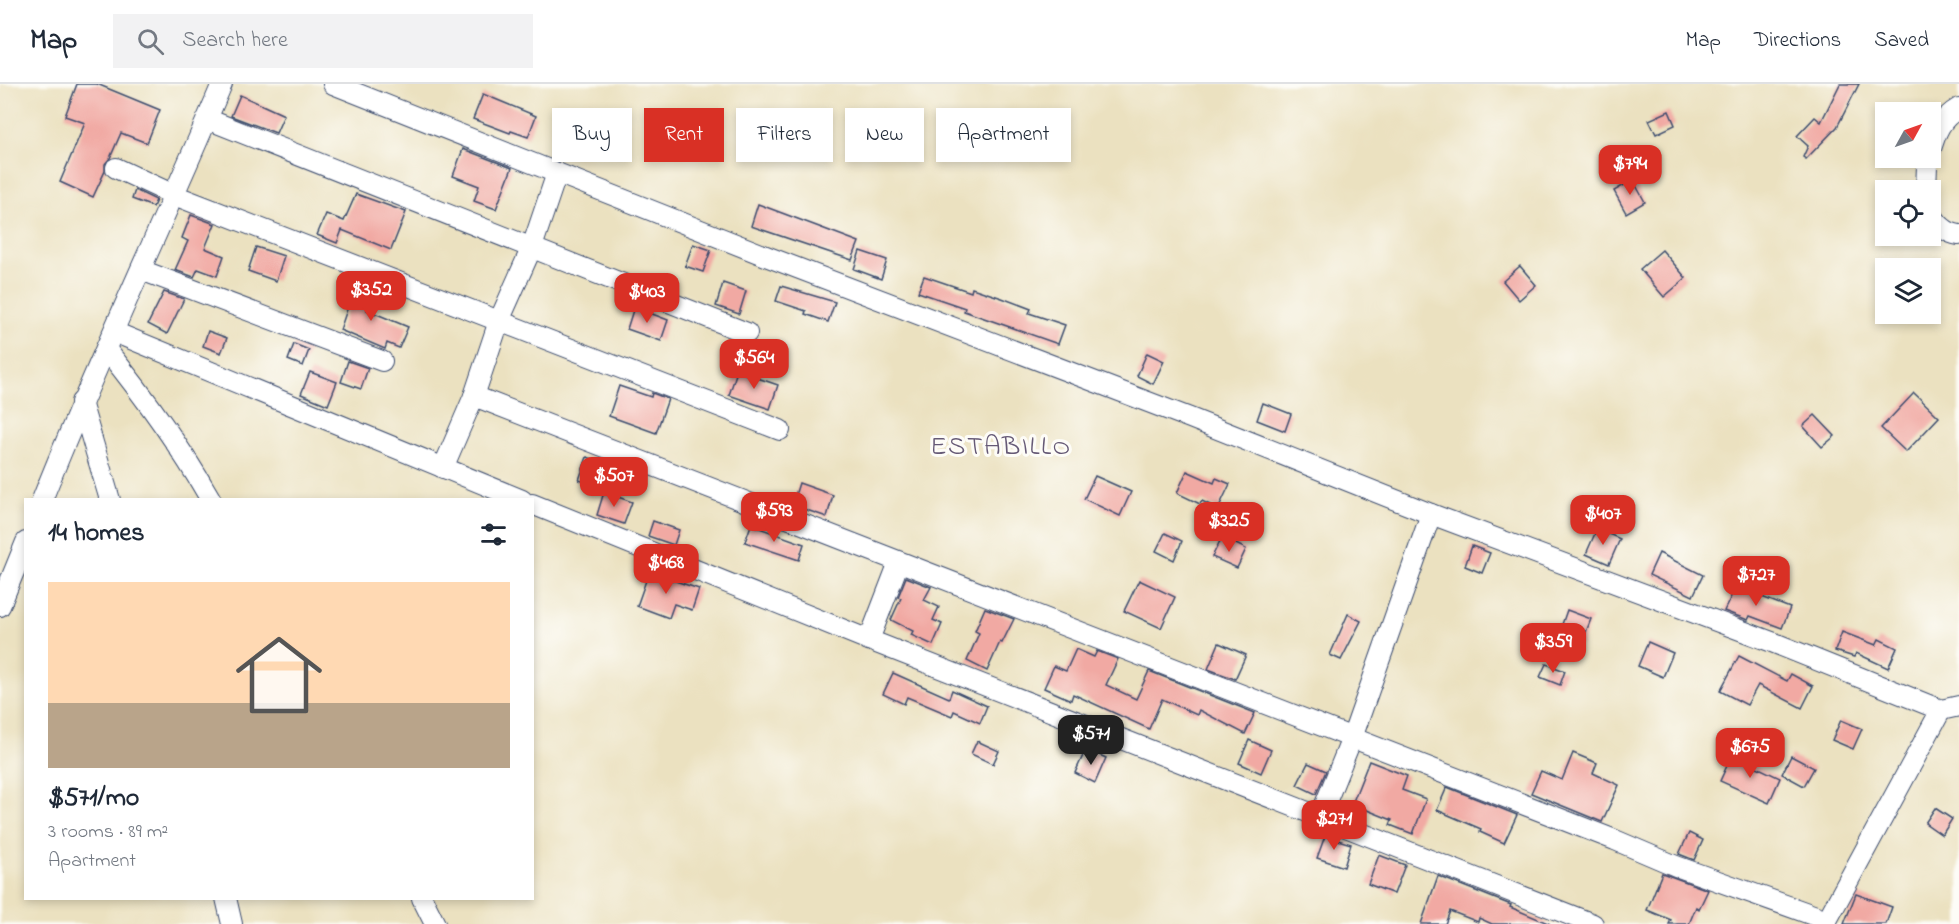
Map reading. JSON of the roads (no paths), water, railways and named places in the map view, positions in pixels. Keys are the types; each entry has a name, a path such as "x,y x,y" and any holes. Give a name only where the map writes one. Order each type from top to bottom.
{"street":[{"path":"43,498 81,402 222,84"},
{"path":"333,84 771,258 1190,418 1431,514 1950,708 1826,922 1676,866 1615,840 474,396"},
{"path":"1941,124 1945,117 1959,108"},
{"path":"207,119 747,333"},
{"path":"116,168 174,195 780,430"},
{"path":"442,468 474,396 499,321 532,247 557,173"},
{"path":"1941,227 1954,235 1959,235"},
{"path":"141,270 382,361"},
{"path":"110,340 517,498"},
{"path":"110,340 138,388 170,433 210,498"},
{"path":"81,402 109,498"},
{"path":"534,505 869,640 1593,924"},
{"path":"1320,817 1352,738 1431,514"},
{"path":"0,606 24,547"},
{"path":"869,640 899,562"},
{"path":"226,900 232,924"},
{"path":"424,900 435,924"}],"district":[{"name":"ESTABILLO","path":"1001,445"}]}
